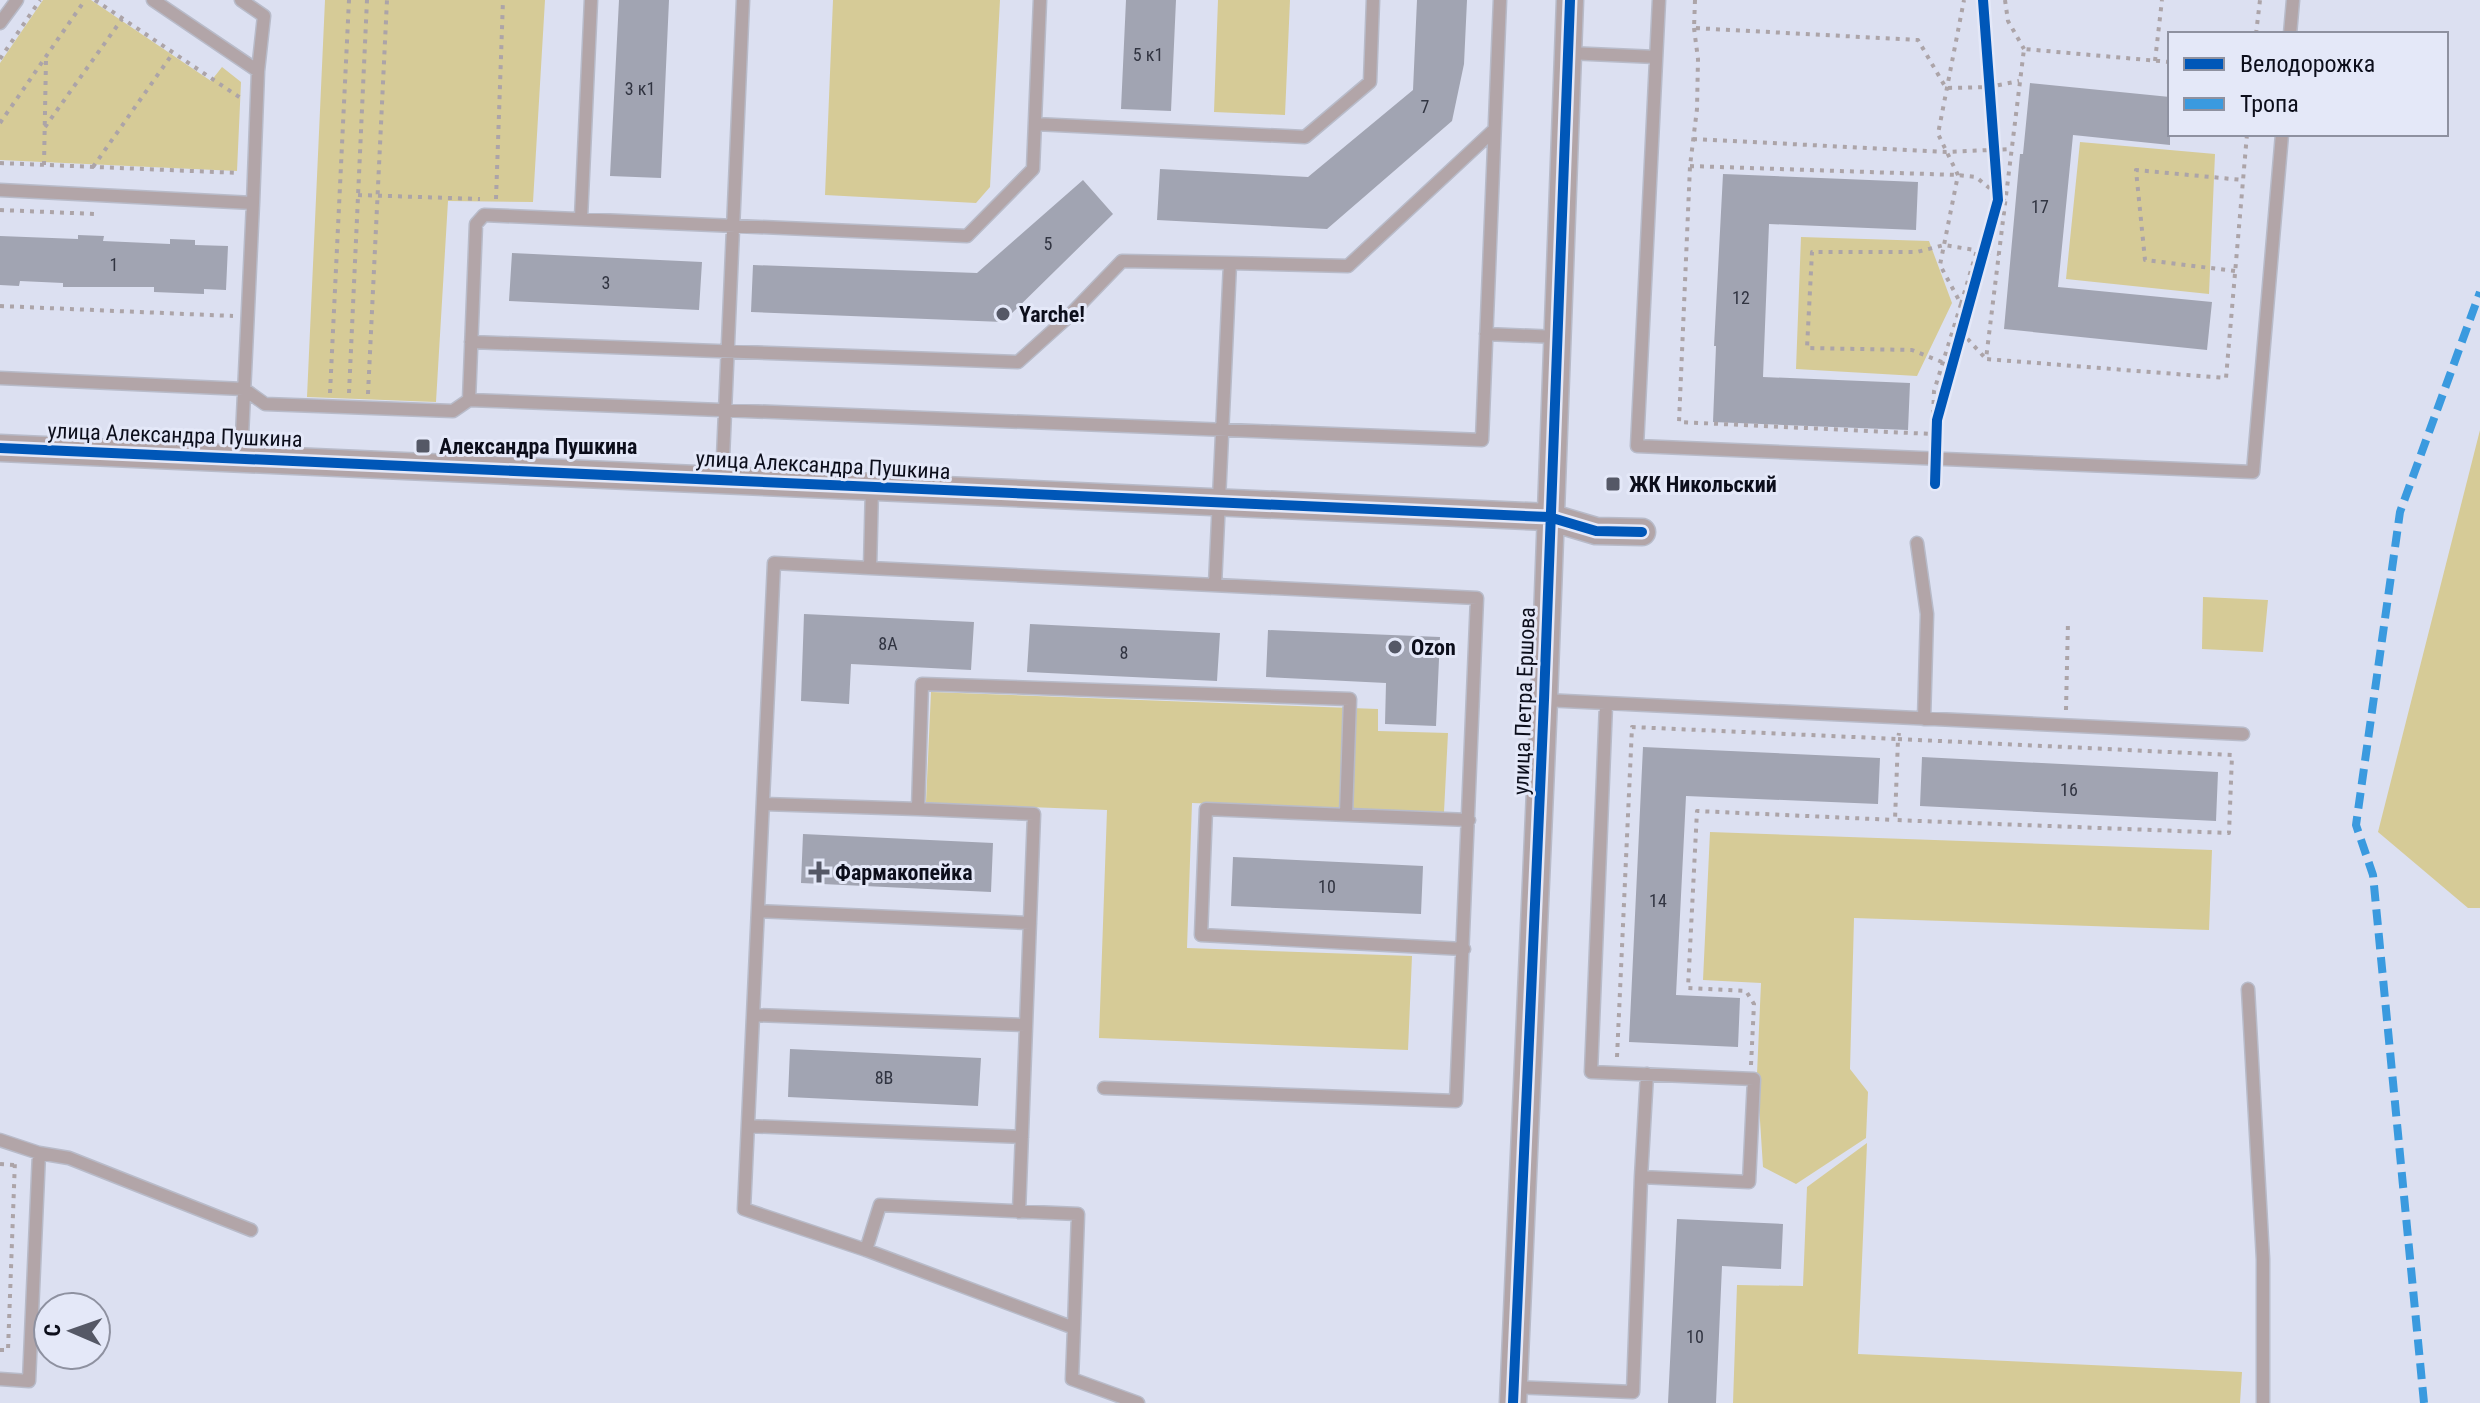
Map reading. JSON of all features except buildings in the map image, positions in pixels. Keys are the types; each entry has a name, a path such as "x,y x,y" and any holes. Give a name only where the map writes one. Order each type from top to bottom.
{"street":[{"name":"улица Петра Ершова","path":"1513,1395 1544,700 1570,0"},
{"name":"улица Александра Пушкина","path":"0,448 1549,517 1596,531 1642,532"}],"lane":[{"path":"0,23 17,0"},
{"path":"153,0 258,71"},
{"path":"241,0 264,16 258,71 241,457"},
{"path":"581,218 591,0"},
{"path":"722,480 743,0"},
{"path":"469,400 476,224 484,215 967,236 1033,169 1040,0"},
{"path":"1035,124 1305,137 1370,82 1373,0"},
{"path":"0,378 244,389 265,404 453,411 469,400 1482,440 1500,0"},
{"path":"1659,0 1637,446 2253,472 2282,136"},
{"path":"2290,32 2293,0"},
{"path":"1568,53 1656,57"},
{"path":"471,342 1018,362 1068,317 1122,261 1348,266 1494,130"},
{"path":"0,190 253,203"},
{"path":"1215,585 1230,263"},
{"path":"1486,334 1557,337"},
{"path":"870,568 872,487"},
{"path":"1917,543 1927,614 1924,719"},
{"path":"1074,1328 866,1250 744,1209 774,563 1477,598 1456,1101 1104,1088"},
{"path":"918,809 922,684 1350,699 1346,815"},
{"path":"1544,700 2243,734"},
{"path":"1606,704 1591,1072 1754,1079 1749,1182 1641,1177"},
{"path":"764,804 1034,814 1019,1212"},
{"path":"1464,949 1201,935 1206,809 1469,820"},
{"path":"758,911 1030,923"},
{"path":"2248,989 2263,1246 2263,1403"},
{"path":"753,1015 1026,1025"},
{"path":"1513,1395 1632,1398 1647,1074"},
{"path":"748,1126 1022,1137"},
{"path":"0,1140 39,1153 69,1158 251,1230"},
{"path":"0,1379 29,1381 39,1153"},
{"path":"866,1250 880,1205 1078,1214 1072,1379 1138,1403"}],"path":[{"path":"0,59 40,0"},
{"path":"0,123 85,0"},
{"path":"95,0 244,100"},
{"path":"330,396 349,0"},
{"path":"348,407 367,0"},
{"path":"368,397 387,0"},
{"path":"358,195 497,199 503,0"},
{"path":"1695,0 1697,109 1690,166 1679,422 1932,434"},
{"path":"1961,304 1940,265 1958,175 1938,134 1964,0"},
{"path":"1986,359 1999,254 2002,197 2012,149 2024,49 2008,21 2005,0"},
{"path":"2155,61 2162,0"},
{"path":"2256,32 2260,0"},
{"path":"45,127 122,19"},
{"path":"1694,28 1918,40 1946,88"},
{"path":"2024,49 2168,62"},
{"path":"93,167 173,53"},
{"path":"44,165 46,56"},
{"path":"1988,72 1990,103"},
{"path":"1946,88 1989,87 2020,81"},
{"path":"1993,134 1995,164"},
{"path":"1958,328 1986,359 2226,378 2247,136"},
{"path":"1693,139 1946,152 2012,149"},
{"path":"0,163 241,173 241,159"},
{"path":"1690,166 1958,175 1976,177 2002,197"},
{"path":"2235,271 2145,260 2136,170 2243,180"},
{"path":"1997,178 2002,197"},
{"path":"1933,485 1937,420 1958,328 1998,200 2002,197"},
{"path":"0,210 111,214"},
{"path":"1942,362 1912,350 1807,348 1812,252 1917,252 1944,245 1999,254"},
{"path":"1934,459 1934,391 1942,362 1958,328 1961,304 1981,251"},
{"path":"0,306 235,317 235,303"},
{"path":"2064,747 2068,621"},
{"path":"1617,1064 1632,727 2232,755 2229,833 1697,811 1688,988 1746,991 1754,1004 1751,1069"},
{"path":"1895,820 1898,739"},
{"path":"0,1350 8,1350 15,1146"},
{"path":"0,1164 15,1165"}],"shaded area":[{"path":"43,0 91,0 211,81 222,67 241,82 237,171 0,160 0,63"},
{"path":"325,0 545,0 533,202 448,201 436,402 307,397"},
{"path":"833,0 1000,0 990,187 976,203 825,195"},
{"path":"1218,0 1290,0 1285,115 1214,112"},
{"path":"2080,142 2215,154 2209,294 2066,279"},
{"path":"1801,237 1929,241 1952,303 1917,376 1796,369"},
{"path":"2480,430 2480,908 2468,908 2378,832"},
{"path":"2203,597 2268,600 2263,652 2202,649"},
{"path":"931,692 1378,709 1378,731 1448,733 1444,812 1192,803 1187,948 1412,956 1408,1050 1099,1038 1107,810 926,803"},
{"path":"1710,832 2212,850 2209,930 1854,918 1850,1069 1868,1092 1866,1138 1796,1184 1763,1167 1757,1074 1761,983 1703,980"},
{"path":"1867,1143 1858,1354 2242,1372 2240,1403 1733,1403 1737,1285 1803,1286 1807,1187"}],"marked path":[{"path":"2424,1403 2373,875 2356,825 2400,512 2480,292"}],"cycle path":[{"path":"1513,1403 1544,700 1570,0"},
{"path":"1935,484 1937,420 1998,200 1983,0"},
{"path":"0,448 1549,517 1596,531 1642,532"}],"place":[{"name":"Yarche!","path":"1003,314"},
{"name":"Александра Пушкина","path":"423,446"},
{"name":"ЖК Никольский","path":"1613,484"},
{"name":"Ozon","path":"1395,647"},
{"name":"Фармакопейка","path":"819,872"}]}
